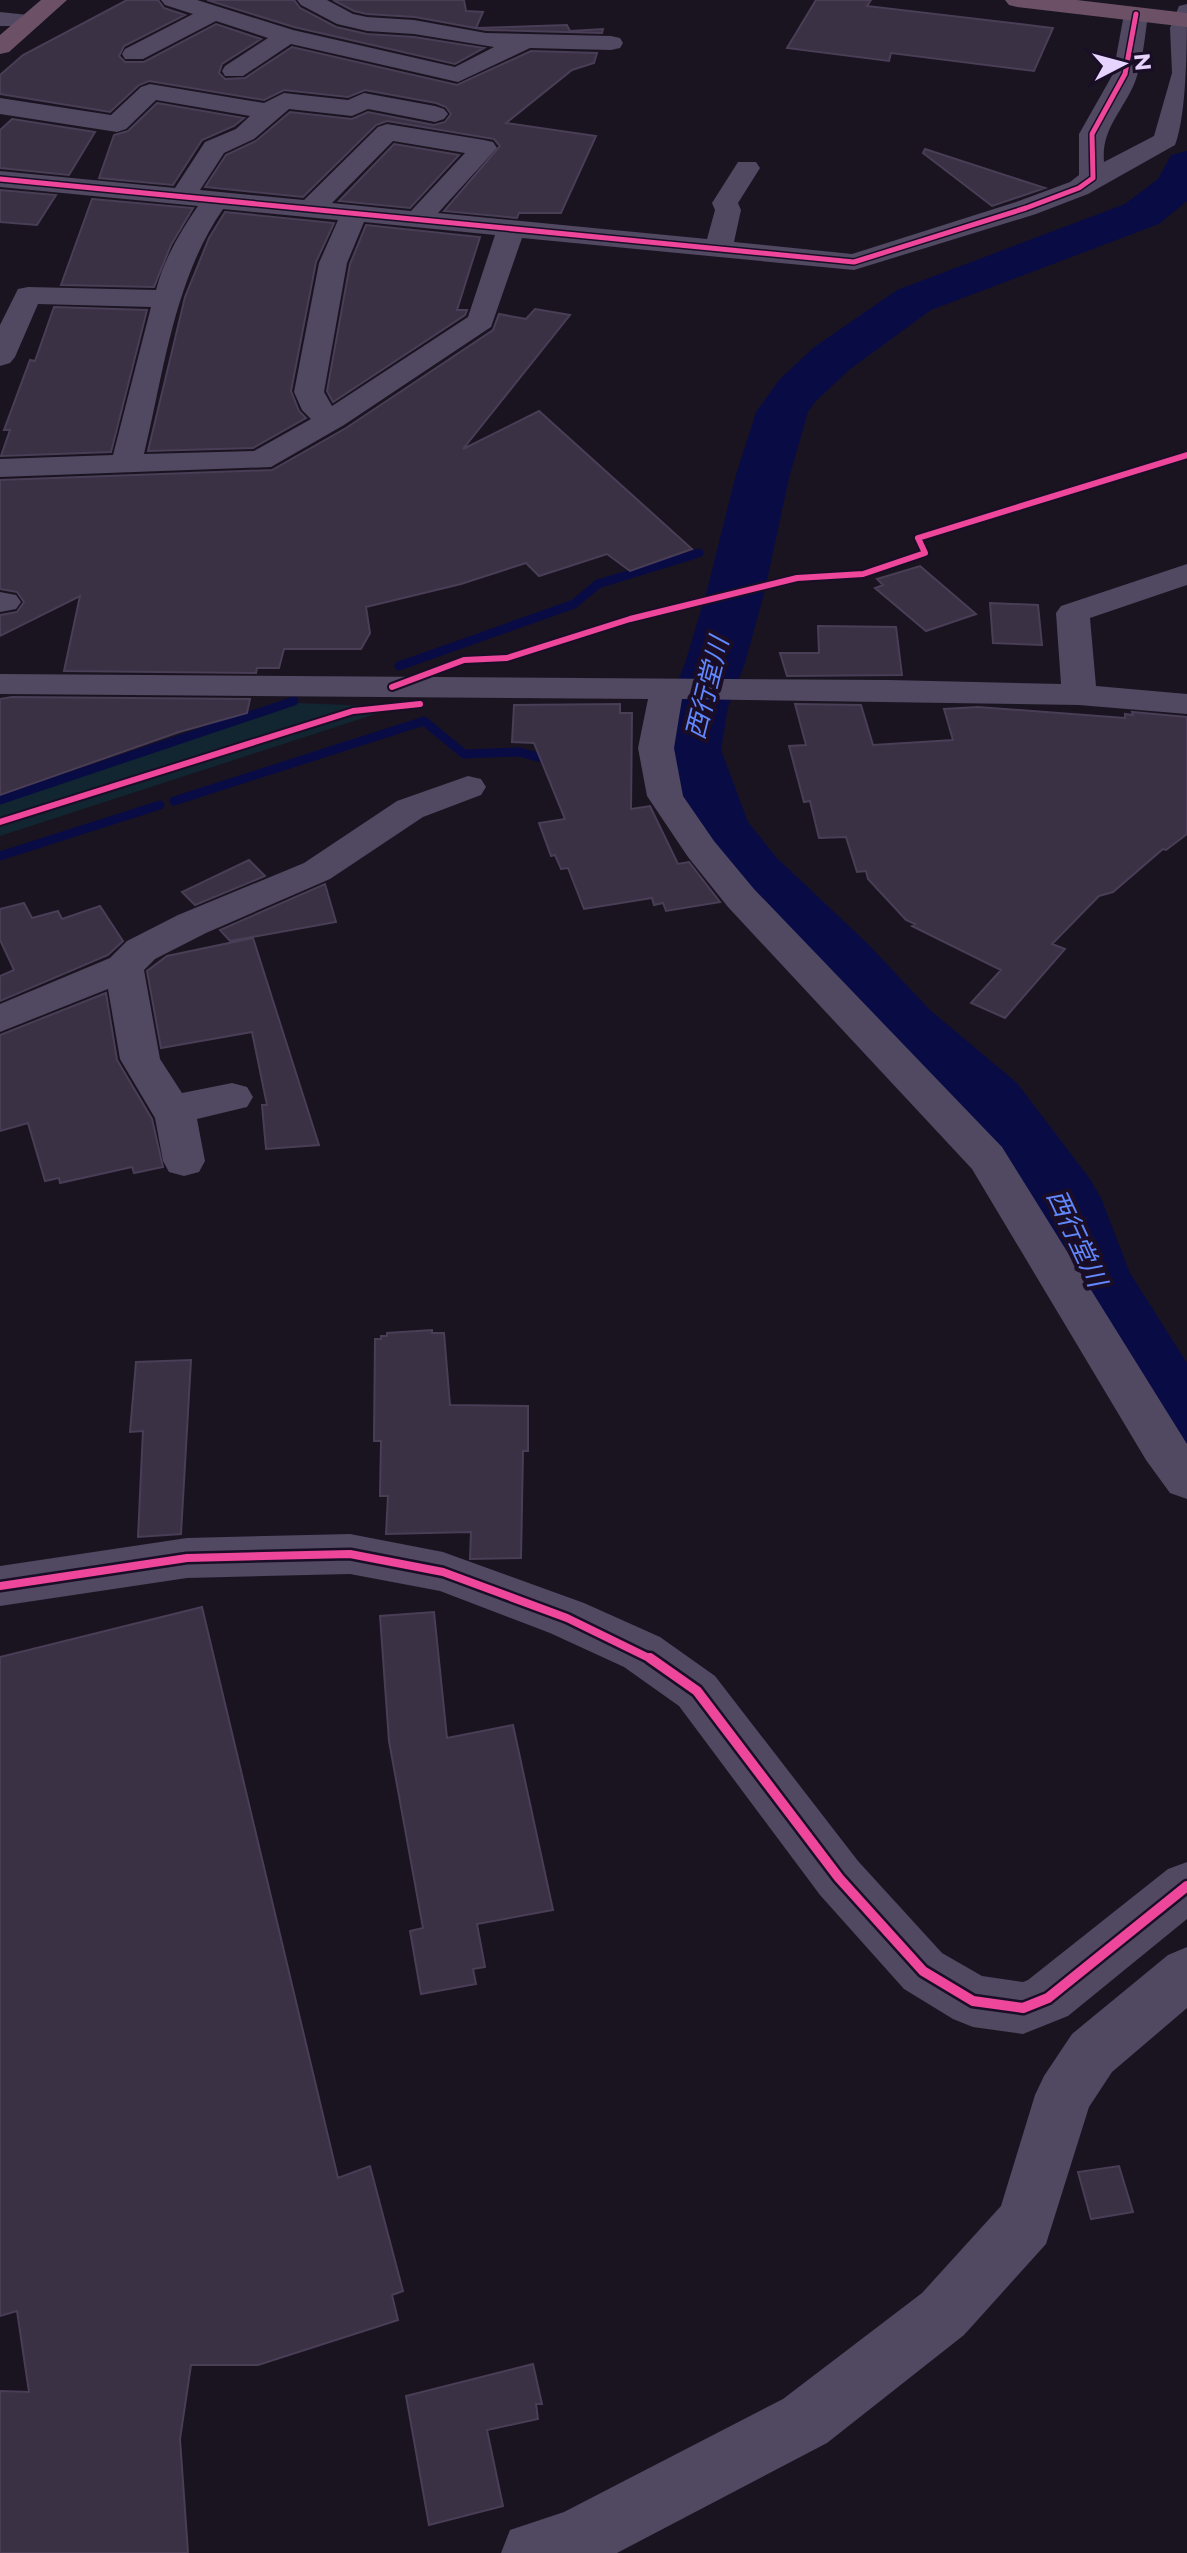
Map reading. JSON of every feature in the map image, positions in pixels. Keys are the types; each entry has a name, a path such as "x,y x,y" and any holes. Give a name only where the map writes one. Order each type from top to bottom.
{"highway":[{"path":"0,47 55,0"},
{"path":"1017,0 1186,17"}],"street":[{"path":"173,0 287,36 458,75"},
{"path":"309,0 345,19 367,24 414,27 486,40 611,43"},
{"path":"134,54 214,13"},
{"path":"1093,178 1088,149 1092,128 1112,106 1124,77 1136,14"},
{"path":"0,179 854,262 1026,208 1079,188 1166,140 1185,68 1181,50 1186,17"},
{"path":"0,19 30,21"},
{"path":"234,71 287,36"},
{"path":"405,102 524,42"},
{"path":"0,106 117,124 150,92 269,111"},
{"path":"184,195 214,148 245,134 284,101 352,108 364,101 451,114"},
{"path":"312,208 387,132 484,148 418,219"},
{"path":"719,249 728,210 725,203 747,168"},
{"path":"126,463 175,270 195,230 216,200"},
{"path":"333,419 317,410 309,392 333,263 354,214"},
{"path":"0,468 260,460 333,419 481,321 511,228"},
{"path":"2,347 28,295 169,299"},
{"path":"1079,695 1073,613 1187,574"},
{"path":"0,684 736,688 1079,695 1187,704"},
{"path":"674,688 656,748 665,796 701,849 741,898 987,1158 1163,1447 1187,1480"},
{"path":"0,1019 124,967 141,950 192,924 317,871 410,809 468,787"},
{"path":"124,967 140,1059 172,1110 184,1161"},
{"path":"172,1110 232,1097"},
{"path":"0,1586 187,1558 350,1554 443,1572 567,1618 642,1652 697,1691 839,1878 923,1971 973,2001 1023,2008 1048,1998 1187,1886"},
{"path":"533,2553 574,2541 805,2421 943,2314 1025,2223 1064,2095 1092,2053 1187,1973"}],"shaded area":[{"path":"297,703 397,707 0,836 0,801"}],"building":[{"path":"127,0 158,0 164,8 185,15 124,46 119,56 125,62 144,62 216,24 261,39 222,64 219,73 225,79 245,78 292,47 457,85 531,51 597,53 594,63 572,70 506,123 596,136 561,213 519,213 517,218 444,211 500,146 494,139 387,121 376,125 303,197 205,187 226,155 256,141 290,112 352,119 368,112 434,125 445,122 451,114 446,107 436,103 365,90 348,97 284,90 264,100 149,81 139,85 110,112 0,94 0,75 23,55"},
{"path":"207,0 294,0 300,8 336,27 367,34 414,37 484,48 455,64 294,27"},
{"path":"333,0 464,0 466,11 483,12 476,28 567,25 570,31 603,29 602,33 486,30 415,17 367,14"},
{"path":"816,0 871,0 867,6 1053,28 1034,71 891,53 889,61 787,48"},
{"path":"157,103 244,118 234,126 202,140 173,185 99,178 114,135 128,131"},
{"path":"12,119 95,132 69,175 0,168 0,130"},
{"path":"394,144 459,155 410,208 339,201"},
{"path":"925,149 1045,188 992,206 923,153"},
{"path":"0,190 56,195 37,225 0,222"},
{"path":"92,199 193,208 171,245 154,287 61,285"},
{"path":"225,212 334,223 316,262 291,391 299,411 306,418 253,448 148,451 185,297 209,238"},
{"path":"366,225 480,237 457,310 467,310 465,315 333,402 327,391 350,264"},
{"path":"54,307 147,310 111,452 1,456 10,430 4,430 30,360 35,361"},
{"path":"535,309 570,315 463,449 539,411 692,549 630,571 607,554 539,576 526,563 461,584 366,607 370,633 361,649 284,649 279,668 257,668 256,673 64,671 80,596 0,636 0,615 17,612 24,602 17,592 0,589 0,480 272,470 346,428 493,330 499,314 526,319"},
{"path":"920,566 976,614 926,631 875,588 883,585 877,579"},
{"path":"990,603 1038,605 1042,645 993,643"},
{"path":"818,626 896,627 902,675 787,676 780,653 819,653"},
{"path":"0,699 250,699 247,713 179,732 0,795"},
{"path":"620,704 620,713 632,713 631,809 650,806 678,864 689,862 720,902 666,911 663,903 654,905 652,898 584,909 568,868 561,869 555,855 551,856 539,823 565,819 534,743 512,742 514,705"},
{"path":"795,704 861,705 873,745 953,740 944,709 978,707 1125,718 1125,714 1133,715 1132,712 1187,717 1187,834 1166,850 1163,849 1113,892 1099,896 1052,944 1065,949 1005,1018 971,1003 1001,970 912,926 915,924 906,920 868,879 866,871 857,872 846,837 819,838 810,801 804,802 789,746 806,745"},
{"path":"249,860 265,876 195,905 182,892"},
{"path":"325,884 336,922 230,941 220,930"},
{"path":"24,903 32,918 58,911 62,919 100,906 123,941 108,955 0,1001 0,976 14,970 0,940 0,909"},
{"path":"253,938 319,1145 266,1149 262,1105 267,1105 252,1032 161,1048 147,971 167,956"},
{"path":"106,993 117,1060 152,1119 163,1167 134,1173 132,1167 60,1183 59,1178 45,1181 28,1123 0,1131 0,1035"},
{"path":"432,1330 432,1333 444,1333 450,1405 528,1406 528,1451 523,1451 521,1558 470,1559 471,1532 386,1534 388,1496 380,1496 381,1441 374,1441 375,1339 387,1336 387,1333"},
{"path":"191,1360 181,1534 138,1537 143,1431 130,1432 136,1362"},
{"path":"202,1607 338,2178 370,2166 403,2291 392,2295 398,2320 258,2365 191,2365 180,2439 188,2553 0,2553 0,2391 29,2392 17,2311 0,2316 0,1657"},
{"path":"434,1612 447,1738 513,1725 553,1910 477,1924 485,1967 473,1969 476,1984 421,1994 410,1931 423,1928 389,1741 380,1616"},
{"path":"1119,2166 1133,2212 1091,2219 1078,2172"},
{"path":"533,2364 542,2404 536,2404 538,2419 487,2430 503,2506 429,2525 406,2396"}],"waterway":[{"name":"西行堂川","path":"1187,165 1178,186 1142,214 914,300 831,359 797,391 782,412 762,478 736,590 715,663 698,707 690,750 718,826 754,873 845,961 906,1027 992,1101 1064,1198 1094,1280 1187,1429"},
{"path":"399,666 574,604 598,584 699,553"},
{"path":"0,800 294,701"},
{"path":"174,801 424,721 464,754 519,752 557,762"},
{"path":"0,856 160,805"}],"cycle path":[{"path":"0,179 854,262 1026,208 1079,188 1093,178 1090,159 1092,134 1125,74 1136,14"},
{"path":"392,687 464,660 507,658 630,619 797,578 863,574 925,553 918,538 1187,455"},
{"path":"0,822 353,711 420,704"},
{"path":"0,1586 187,1558 350,1554 443,1572 567,1618 642,1652 697,1691 839,1878 923,1971 973,2001 1023,2008 1048,1998 1187,1886"}]}
